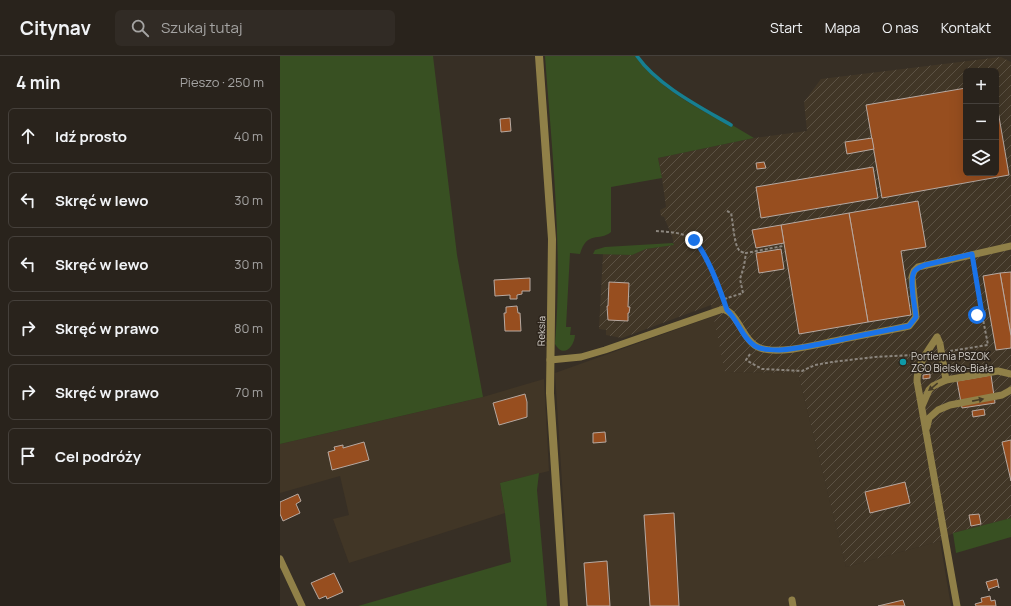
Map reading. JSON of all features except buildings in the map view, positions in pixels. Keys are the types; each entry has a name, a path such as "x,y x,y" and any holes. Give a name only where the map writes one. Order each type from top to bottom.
{"street":[{"name":"Reksia","path":"539,56 552,239 550,393 564,606"}],"lane":[{"path":"550,360 581,357 605,350 718,310 727,310 746,338 760,348 767,350 806,347 909,326 916,317 912,285 914,271 925,265 1011,246"},
{"path":"946,380 942,353 937,337 919,366 917,373 957,606"},
{"path":"922,406 929,390 933,386 946,380 998,371 1011,374"},
{"path":"926,431 929,418 938,410 950,405 1002,395 1011,390"},
{"path":"280,559 302,606"}],"path":[{"path":"727,211 731,213 735,240 738,249 741,252 746,253 783,246"},
{"path":"656,231 678,233 694,240 702,250 727,310"},
{"path":"723,299 743,293 740,279 746,253"},
{"path":"942,353 988,345 972,254"},
{"path":"977,315 982,314"},
{"path":"752,350 746,360 757,366 770,370 802,371 815,365 851,359 926,355"}],"shaded area":[{"path":"1001,57 1011,62 1011,518 953,533 940,541 846,567 798,373 725,372 711,305 622,338 606,335 606,330 599,329 603,254 632,255 646,249 674,245 664,217 661,216 660,210 666,207 658,158 754,138 807,131 804,102 821,79"},
{"path":"714,316 726,372 798,373 846,567 940,541 951,606 570,606 555,373"},
{"path":"544,379 549,471 500,483 505,513 349,563 333,519 349,515 340,476 280,493 280,444 483,397"}],"green space":[{"path":"280,56 433,56 457,255 483,397 280,444"},
{"path":"545,56 635,56 655,78 667,88 731,127 732,125 754,138 658,158 662,178 611,187 611,232 607,235 590,239 586,242 580,254 570,253 566,327 571,327 570,335 575,335 573,344 568,350 565,351 558,348 555,344 558,272 556,200"},
{"path":"673,243 674,245 646,249 632,255 593,254 595,250 605,247"},
{"path":"539,473 537,490 547,606 358,606 511,562 500,483"},
{"path":"1011,518 1011,537 956,553 953,533"}],"waterway":[{"path":"637,56 646,67 667,86 731,125"}],"place":[{"name":"Portiernia PSZOK ZGO Bielsko-Biała","path":"903,362"}],"route":[{"path":"694,240 699,245 727,310 746,338 755,346 767,350 806,347 909,326 916,317 912,285 914,271 925,265 972,254 982,314 977,315"}]}
